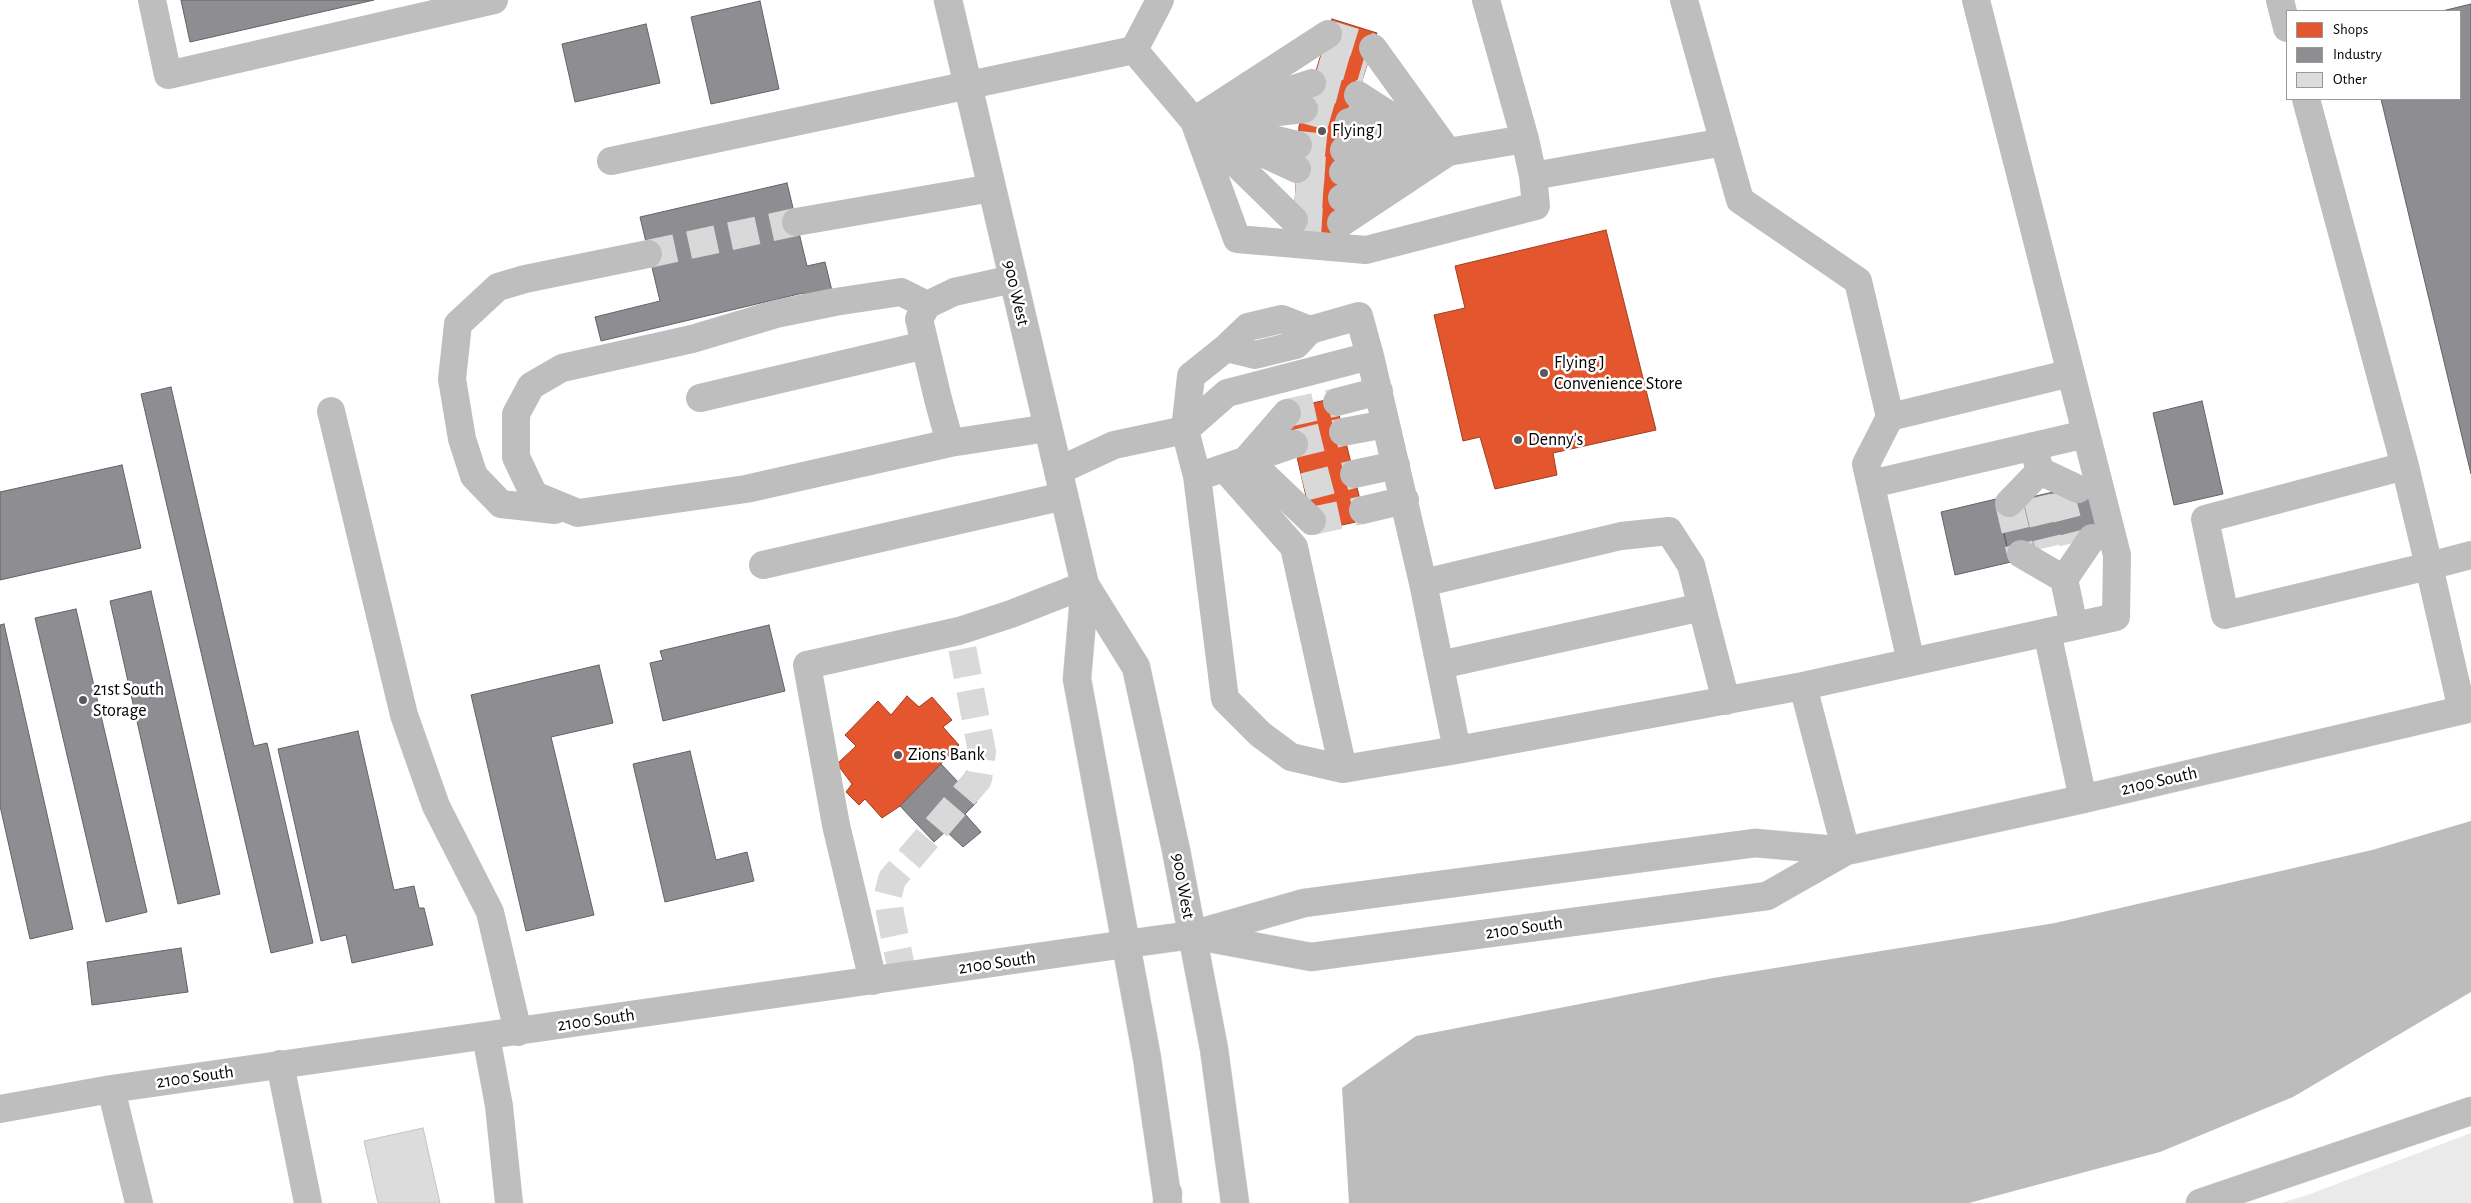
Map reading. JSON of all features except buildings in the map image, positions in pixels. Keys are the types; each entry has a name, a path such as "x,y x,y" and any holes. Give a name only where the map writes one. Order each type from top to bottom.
{"main road":[{"name":"900 West","path":"948,0 1085,585 1077,679 1126,944 1168,1200"},
{"name":"900 West","path":"1085,585 1136,667 1176,850 1214,1049 1235,1203"},
{"name":"2100 South","path":"1126,944 1192,934 1304,903 1755,843 1846,850 2083,799 2467,709"},
{"name":"2100 South","path":"1192,934 1311,957 1321,956 1767,896 1846,850"},
{"path":"2200,1203 2471,1111"}],"street":[{"path":"152,0 168,75 494,0"},
{"path":"611,161 968,87 1134,50 1160,0"},
{"path":"1194,121 1237,239 1366,250 1536,206 1534,176 1486,0"},
{"path":"1684,0 1740,200 1858,281 1890,417 1866,464 1911,662"},
{"path":"1457,750 1423,583 1379,391 1359,316 1310,330 1282,319 1248,327 1226,348 1191,376 1185,430 1197,476 1225,699 1260,734 1291,757 1343,769 1457,750 1803,686 2116,617 2117,555 1976,0"},
{"path":"2280,0 2286,24"},
{"path":"1134,50 1194,121 1296,182 1194,121"},
{"path":"1194,121 1320,59 1194,121"},
{"path":"1365,72 1448,152"},
{"path":"2306,100 2405,466 2467,709"},
{"path":"1194,121 1304,109"},
{"path":"1349,122 1448,152"},
{"path":"1448,152 1342,186 1448,152 1525,139"},
{"path":"1534,176 1724,142"},
{"path":"796,222 992,188"},
{"path":"648,254 526,279 498,287 458,324 452,379 462,439 474,476 501,504 578,513 746,490 950,443 1048,428"},
{"path":"950,443 919,319 927,305 954,292 1013,279"},
{"path":"578,513 534,495 516,457 516,414 531,386 541,379 562,368 692,339 776,314 835,302 901,292 927,305"},
{"path":"700,398 925,345"},
{"path":"763,565 1061,483 1114,445 1185,430 1227,393 1370,356"},
{"path":"1890,417 2071,373"},
{"path":"1337,402 1379,391"},
{"path":"331,411 404,715 436,806 490,912 518,1032"},
{"path":"1236,464 1287,413"},
{"path":"1343,432 1386,424"},
{"path":"2009,502 2050,479 2086,434"},
{"path":"1197,476 1294,444"},
{"path":"1236,464 1304,487"},
{"path":"1236,464 1312,521"},
{"path":"1236,464 1294,547 1343,769"},
{"path":"1354,474 1396,465"},
{"path":"2405,466 2205,519 2225,614 2471,555"},
{"path":"1870,484 2050,479"},
{"path":"1363,510 1404,500"},
{"path":"1423,583 1621,536 1669,531 1691,565 1726,700"},
{"path":"2064,579 2071,542 2064,579 2074,626"},
{"path":"2021,554 2064,579"},
{"path":"873,981 836,825 807,666 959,631 1011,614 1085,585"},
{"path":"1440,665 1702,607"},
{"path":"2047,632 2083,799"},
{"path":"1803,686 1846,850"},
{"name":"2100 South","path":"0,1108 111,1089 280,1064 518,1032 1126,944"},
{"path":"486,1036 499,1106 510,1203"},
{"path":"280,1064 308,1203"},
{"path":"111,1089 139,1203"}],"shaded area":[{"path":"2471,821 2471,992 2293,1097 2160,1152 1969,1203 1349,1203 1342,1088 1416,1036 1713,978 2055,923 2372,850"},
{"path":"2471,1133 2471,1203 2281,1203 2310,1194"}],"tunnel":[{"path":"1328,34 1373,48"},
{"path":"1320,59 1365,72"},
{"path":"1312,83 1358,95"},
{"path":"1304,109 1349,122"},
{"path":"1298,145 1344,150"},
{"path":"1297,169 1343,172"},
{"path":"1295,195 1342,198"},
{"path":"1294,220 1341,223"},
{"path":"648,254 796,222"},
{"path":"1287,413 1337,402"},
{"path":"1294,444 1343,432"},
{"path":"1304,487 1354,474"},
{"path":"2060,492 2073,543"},
{"path":"2037,497 2049,547"},
{"path":"2009,503 2021,554"},
{"path":"1312,521 1363,510"},
{"path":"903,977 890,913 888,895 892,879 978,779 982,752 959,631"}],"place":[{"name":"Flying J","path":"1322,131"},
{"name":"Flying J Convenience Store","path":"1544,373"},
{"name":"Denny's","path":"1518,440"},
{"name":"21st South Storage","path":"83,700"},
{"name":"Zions Bank","path":"898,755"}]}
